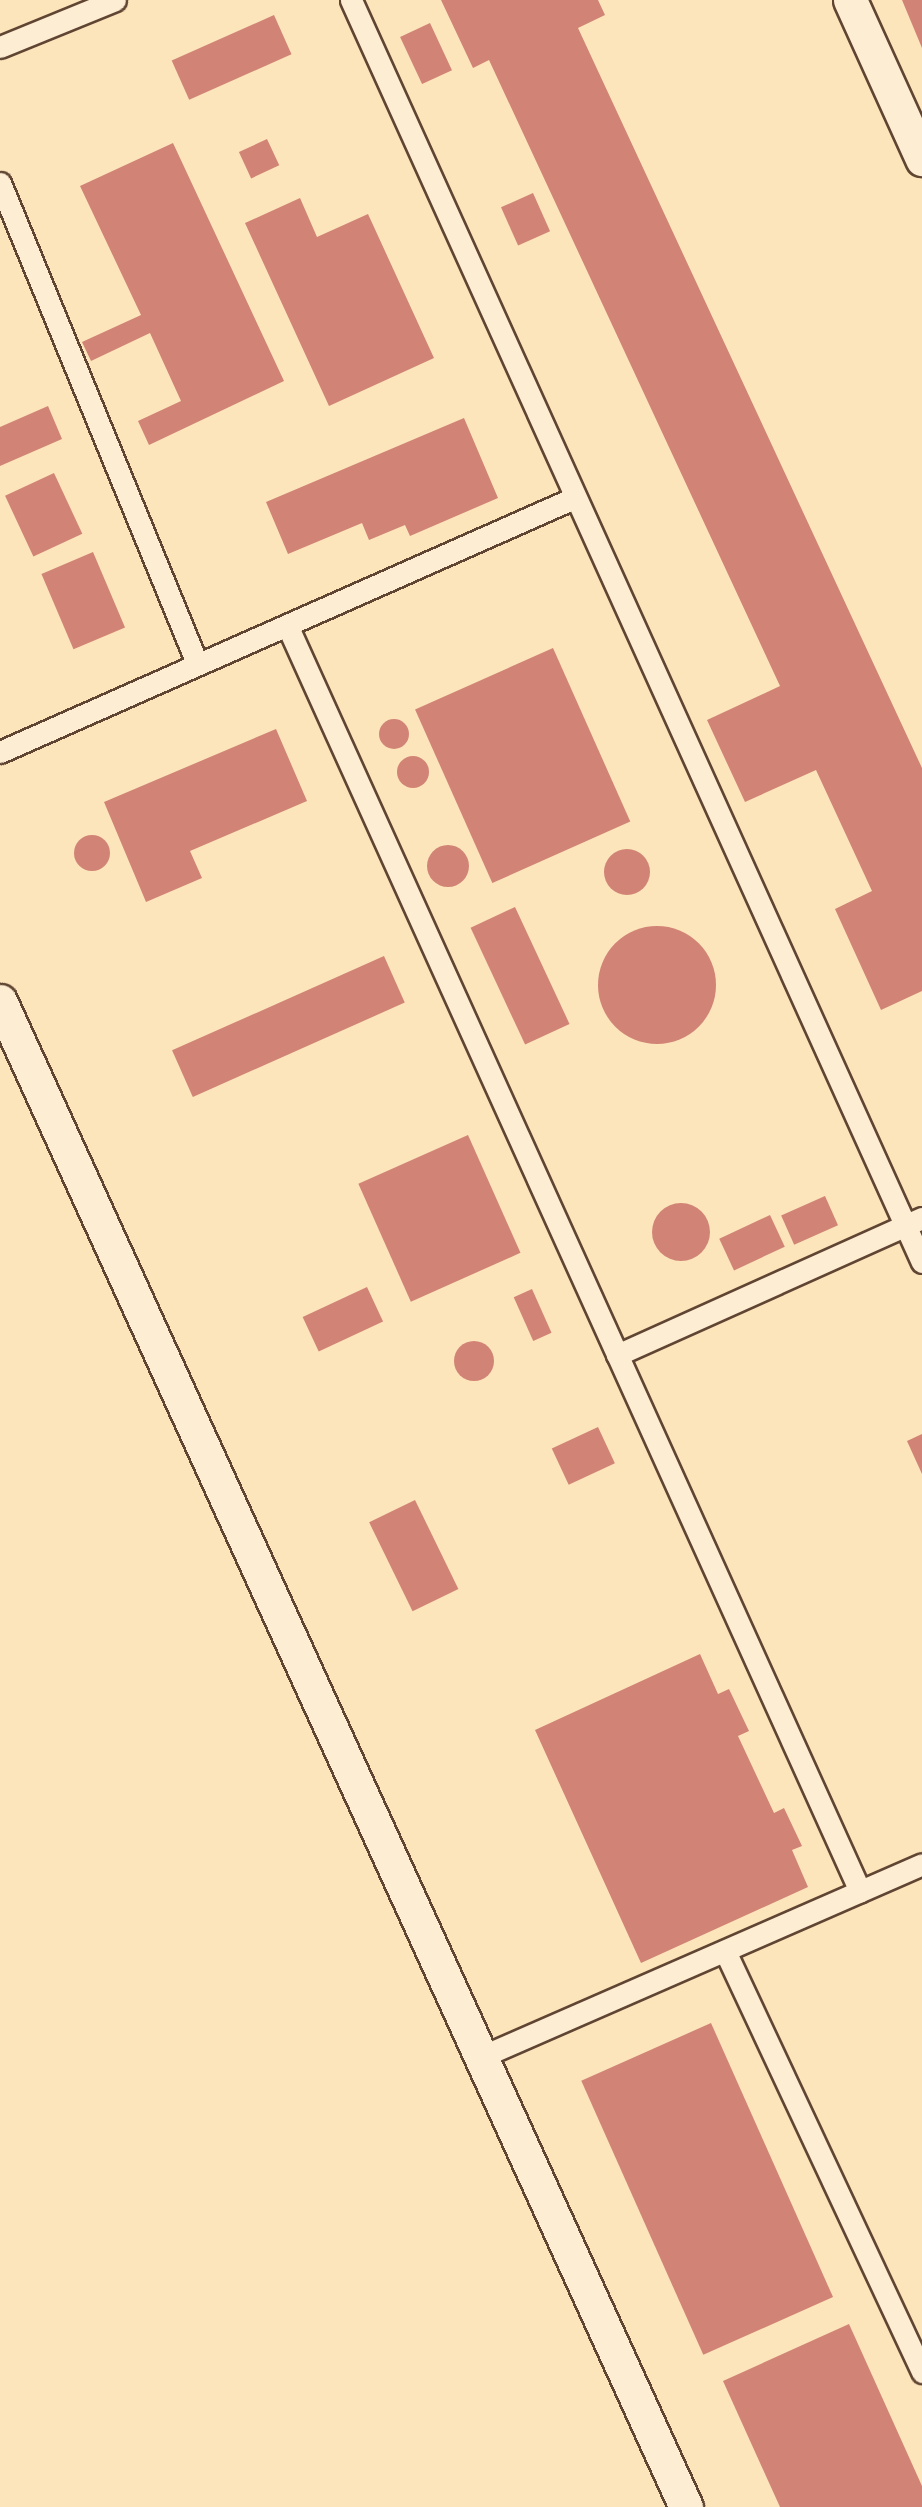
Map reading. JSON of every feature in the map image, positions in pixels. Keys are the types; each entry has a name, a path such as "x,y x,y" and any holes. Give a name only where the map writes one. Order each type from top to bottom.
{"street":[{"path":"850,0 922,159"},
{"path":"0,1001 686,2507"}],"lane":[{"path":"0,47 115,0"},
{"path":"351,0 574,498 914,1222 922,1262"},
{"path":"0,183 197,663"},
{"path":"0,752 574,498"},
{"path":"287,625 860,1891"},
{"path":"617,1355 914,1222"},
{"path":"481,2058 922,1864"},
{"path":"724,1951 922,2372"}],"building":[{"path":"441,0 598,0 605,15 578,28 922,768 922,991 881,1010 835,909 872,891 816,770 745,802 707,720 780,686 489,60 473,68"},
{"path":"902,0 922,0 922,48"},
{"path":"274,15 291,54 189,100 172,61"},
{"path":"430,23 452,70 422,84 400,37"},
{"path":"267,139 279,165 251,178 239,152"},
{"path":"173,143 284,381 149,445 138,421 181,401 150,333 91,361 82,342 141,315 80,186"},
{"path":"533,193 550,231 518,246 501,207"},
{"path":"300,198 317,237 368,214 434,358 329,406 245,223"},
{"path":"48,406 62,439 0,466 0,427"},
{"path":"464,418 498,498 410,536 405,525 369,540 362,523 288,554 266,502"},
{"path":"54,473 82,534 33,557 5,496"},
{"path":"93,552 125,627 73,649 41,574"},
{"path":"553,648 630,822 492,883 415,709"},
{"path":"394,719 400,720 408,728 408,740 400,748 394,749 388,748 380,740 379,734 380,728 388,720"},
{"path":"276,729 307,801 190,851 202,878 146,902 104,802"},
{"path":"413,756 424,761 429,772 424,783 413,788 402,783 397,772 402,761"},
{"path":"92,835 104,841 110,853 104,865 92,871 80,865 74,853 80,841"},
{"path":"448,845 463,851 469,866 463,881 448,887 433,881 427,866 433,851"},
{"path":"627,849 636,850 643,856 649,863 649,881 643,888 636,894 627,895 618,894 611,888 605,881 604,872 605,863 611,856 618,850"},
{"path":"515,907 570,1024 525,1045 471,928"},
{"path":"657,926 680,930 699,943 712,962 716,985 712,1008 699,1027 680,1040 657,1044 634,1040 615,1027 602,1008 598,985 602,962 615,943 634,930"},
{"path":"384,956 405,1003 193,1097 172,1050"},
{"path":"468,1135 520,1253 411,1302 358,1184"},
{"path":"825,1196 838,1225 794,1245 781,1216"},
{"path":"675,1203 687,1203 702,1211 710,1226 710,1238 702,1253 687,1261 675,1261 660,1253 652,1238 652,1226 660,1211"},
{"path":"770,1215 785,1247 734,1270 719,1239"},
{"path":"367,1287 383,1321 319,1351 303,1317"},
{"path":"532,1289 552,1333 533,1341 514,1297"},
{"path":"474,1341 482,1342 488,1347 493,1353 493,1369 488,1375 482,1380 474,1381 466,1380 460,1375 455,1369 454,1361 455,1353 460,1347 466,1342"},
{"path":"598,1427 615,1463 569,1485 552,1449"},
{"path":"922,1434 922,1474 907,1441"},
{"path":"415,1500 458,1589 413,1611 369,1522"},
{"path":"700,1654 718,1694 729,1689 749,1731 738,1736 774,1813 784,1808 802,1846 792,1850 808,1887 641,1963 535,1730"},
{"path":"711,2023 833,2297 703,2355 581,2081"},
{"path":"849,2324 922,2486 922,2507 780,2507 723,2381"}]}
